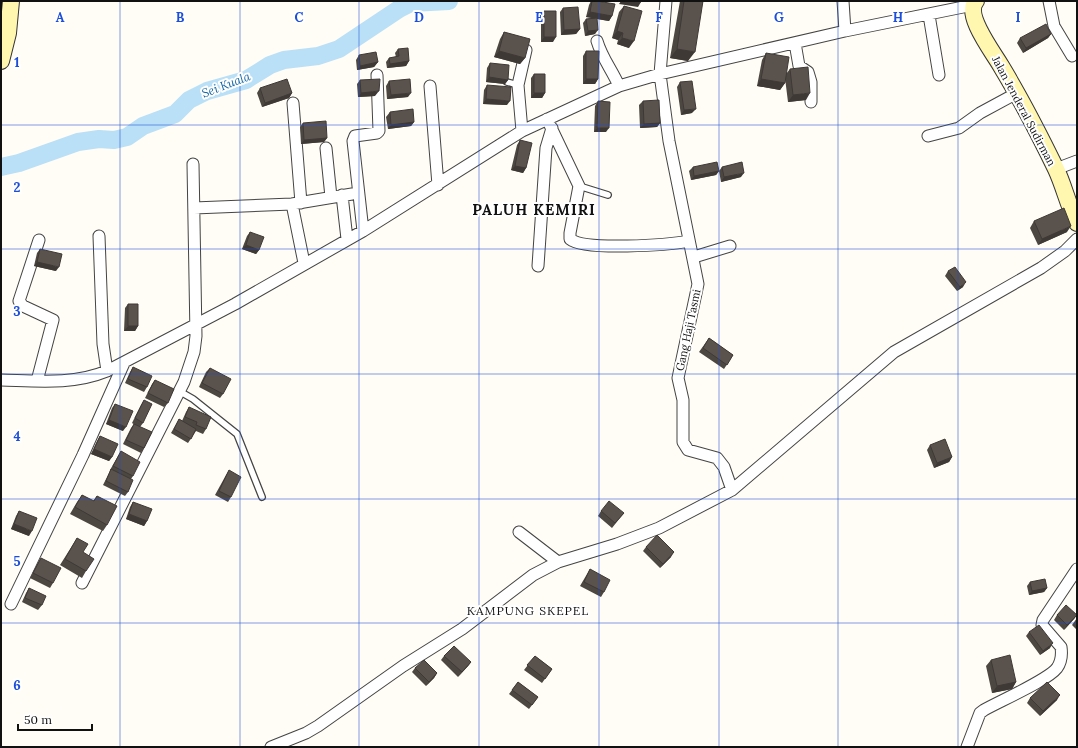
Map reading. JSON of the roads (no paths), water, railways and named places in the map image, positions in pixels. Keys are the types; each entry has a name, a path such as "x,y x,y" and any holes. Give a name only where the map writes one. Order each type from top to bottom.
{"main road":[{"path":"1,61 8,32 11,1"},
{"name":"Jalan Jenderal Sudirman","path":"974,3 972,14 978,29 1017,93 1056,169 1077,222"}],"street":[{"name":"Gang Haji Tasmi","path":"666,1 660,74 669,141 688,241 694,256 698,284 678,378 684,407 684,442 688,450 717,458 724,467 732,490"},
{"path":"843,1 846,31"},
{"path":"1049,1 1054,26 1072,56"},
{"path":"2,381 79,380 107,371 124,363 235,304 346,239 363,231 522,131 549,124 619,86 660,74 846,31 929,15 974,3"},
{"path":"929,15 939,75"},
{"path":"597,41 601,56 613,70 619,86"},
{"path":"795,43 799,66 808,72 811,82 811,102"},
{"path":"522,131 518,85 526,50"},
{"path":"363,231 353,141 355,136 379,132 377,75"},
{"path":"430,86 438,185"},
{"path":"928,136 959,128 980,113 1017,93"},
{"path":"293,103 297,204 304,264"},
{"path":"549,124 579,186 570,240 573,242 616,246 667,245 688,241"},
{"path":"538,266 549,124"},
{"path":"326,148 342,196 346,239"},
{"path":"1056,169 1077,161"},
{"path":"82,583 178,391 188,370 194,352 196,324 193,164"},
{"path":"194,208 297,204 342,196"},
{"path":"99,236 103,344 107,371"},
{"path":"271,747 306,734 403,666 462,629 533,575 558,562 617,544 659,528 732,490 894,352 1041,268 1065,251 1077,239"},
{"path":"37,381 53,320 23,306 19,301 39,240"},
{"path":"694,256 730,246"},
{"path":"11,604 83,455 124,363"},
{"path":"519,532 558,562"},
{"path":"967,747 980,714 984,710 1032,685 1056,669 1060,662 1061,647 1042,625 1043,620 1077,569"}],"lane":[{"path":"507,82 518,85"},
{"path":"579,186 608,195"},
{"path":"178,391 193,399 237,434 262,497"}],"waterway":[{"name":"Sei Kuala","path":"1,167 19,163 78,142 99,139 114,140 127,137 143,126 175,114 189,100 207,91 246,80 270,65 284,60 318,56 339,49 399,9 411,3 449,1"}],"district":[{"name":"PALUH KEMIRI","path":"534,210"},
{"name":"KAMPUNG SKEPEL","path":"528,611"}]}
